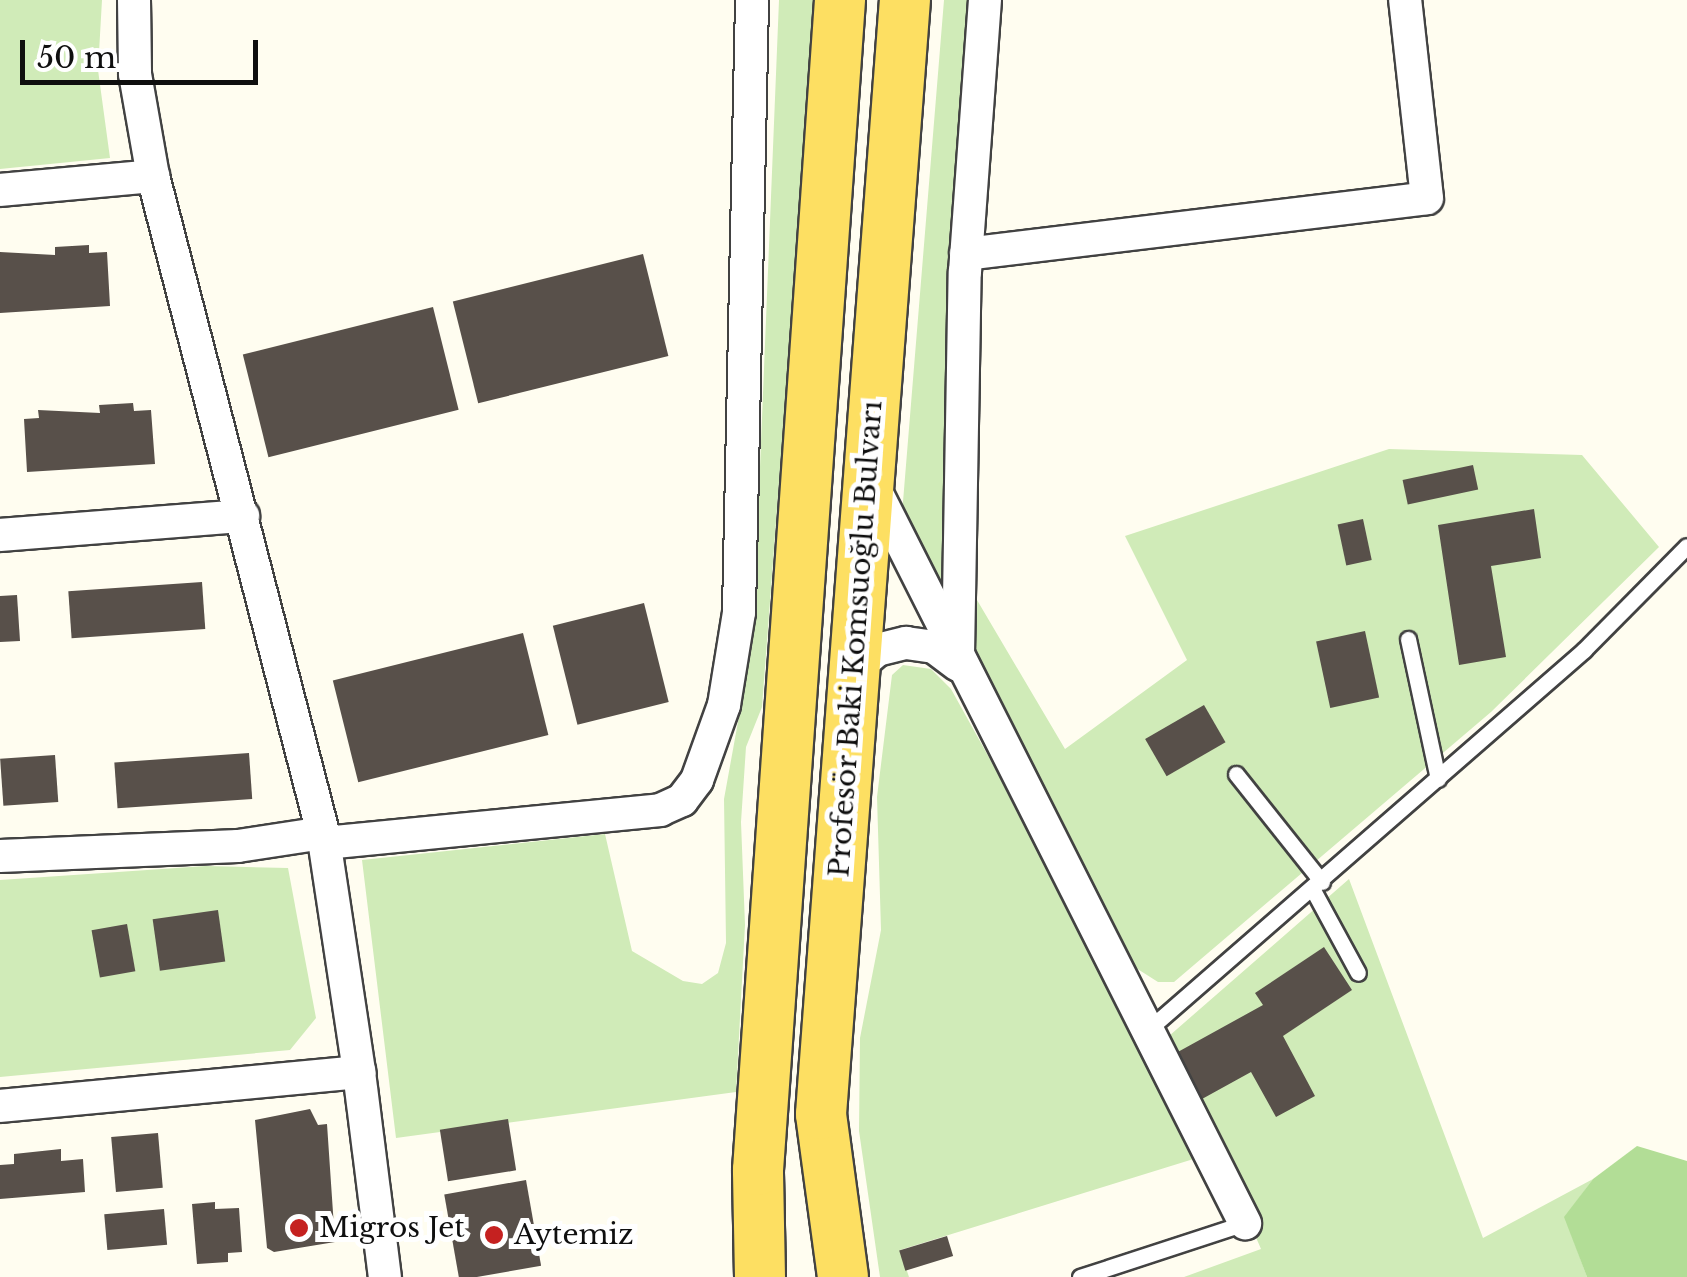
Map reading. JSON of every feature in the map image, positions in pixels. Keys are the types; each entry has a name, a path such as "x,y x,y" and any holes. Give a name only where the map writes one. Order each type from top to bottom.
{"main road":[{"path":"760,1277 762,1114 840,0"},
{"name":"Profesör Baki Komsuoğlu Bulvarı","path":"843,1277 821,1114 905,0"}],"street":[{"path":"134,0 135,74 153,176 324,838 385,1277"},
{"path":"0,856 238,846 660,810 682,800 697,780 724,705 739,612 752,0"},
{"path":"958,665 966,254 985,0"},
{"path":"966,254 1427,198 1405,0"},
{"path":"0,190 153,176"},
{"path":"868,476 958,665 1150,1028 1245,1223"},
{"path":"0,535 243,516"},
{"path":"854,670 877,650 906,643 934,647 958,665"},
{"path":"0,1106 358,1072"}],"lane":[{"path":"1150,1028 1584,650 1687,546"},
{"path":"1408,639 1438,779"},
{"path":"1236,774 1317,886 1358,973"},
{"path":"1080,1277 1245,1223"}],"green space":[{"path":"0,0 102,0 98,70 110,158 0,169"},
{"path":"779,0 814,0 762,707 746,747 741,822 745,925 736,1092 396,1138 362,860 605,834 632,951 683,981 702,984 718,973 726,943 724,799 753,639"},
{"path":"944,0 975,0 950,520 977,600 1065,749 1187,660 1125,536 1389,449 1582,455 1659,547 1491,712 1174,982 1158,982 1136,968 902,514"},
{"path":"903,665 931,669 951,689 1123,999 1200,1157 900,1250 909,1277 880,1277 859,1131 860,1038 881,930 877,797 892,675"},
{"path":"206,866 288,868 316,1018 290,1050 0,1077 0,880"},
{"path":"1349,879 1483,1238 1593,1179 1565,1217 1587,1277 1184,1277 1261,1249 1169,1036"},
{"path":"1637,1146 1687,1161 1687,1277 1587,1277 1564,1217 1593,1179"}],"building":[{"path":"89,245 89,253 107,252 110,306 0,313 0,252 55,255 55,247"},
{"path":"643,254 668,356 478,403 453,301"},
{"path":"433,307 459,410 268,457 243,354"},
{"path":"133,403 134,411 151,410 155,464 27,472 24,419 39,418 38,410 100,413 99,405"},
{"path":"1473,465 1478,489 1408,504 1403,480"},
{"path":"1534,509 1541,558 1491,566 1506,657 1459,665 1438,525"},
{"path":"1363,519 1372,560 1346,565 1338,524"},
{"path":"202,582 205,629 72,638 68,591"},
{"path":"17,595 20,641 0,642 0,596"},
{"path":"644,603 669,702 577,725 553,626"},
{"path":"1365,631 1379,698 1330,708 1316,641"},
{"path":"523,633 548,735 358,782 333,680"},
{"path":"1204,705 1226,742 1167,776 1145,739"},
{"path":"249,753 252,799 118,808 114,762"},
{"path":"55,755 58,802 3,806 0,759"},
{"path":"218,910 225,961 160,971 153,919"},
{"path":"127,924 135,971 100,978 92,930"},
{"path":"1324,947 1352,990 1283,1036 1315,1096 1276,1117 1251,1072 1202,1099 1176,1053 1263,1005 1255,993"},
{"path":"310,1109 318,1125 327,1124 335,1242 274,1252 267,1248 255,1120"},
{"path":"508,1119 516,1170 448,1181 440,1130"},
{"path":"158,1133 163,1188 116,1192 111,1137"},
{"path":"61,1149 61,1161 83,1159 85,1192 0,1199 0,1165 14,1164 14,1154"},
{"path":"526,1180 541,1266 459,1277 444,1194"},
{"path":"215,1202 215,1209 239,1208 242,1252 228,1253 228,1262 197,1264 192,1204"},
{"path":"164,1209 167,1245 107,1250 104,1214"},
{"path":"947,1236 953,1256 905,1271 899,1251"}],"place":[{"name":"Migros Jet","path":"299,1228"},
{"name":"Aytemiz","path":"494,1235"}]}
